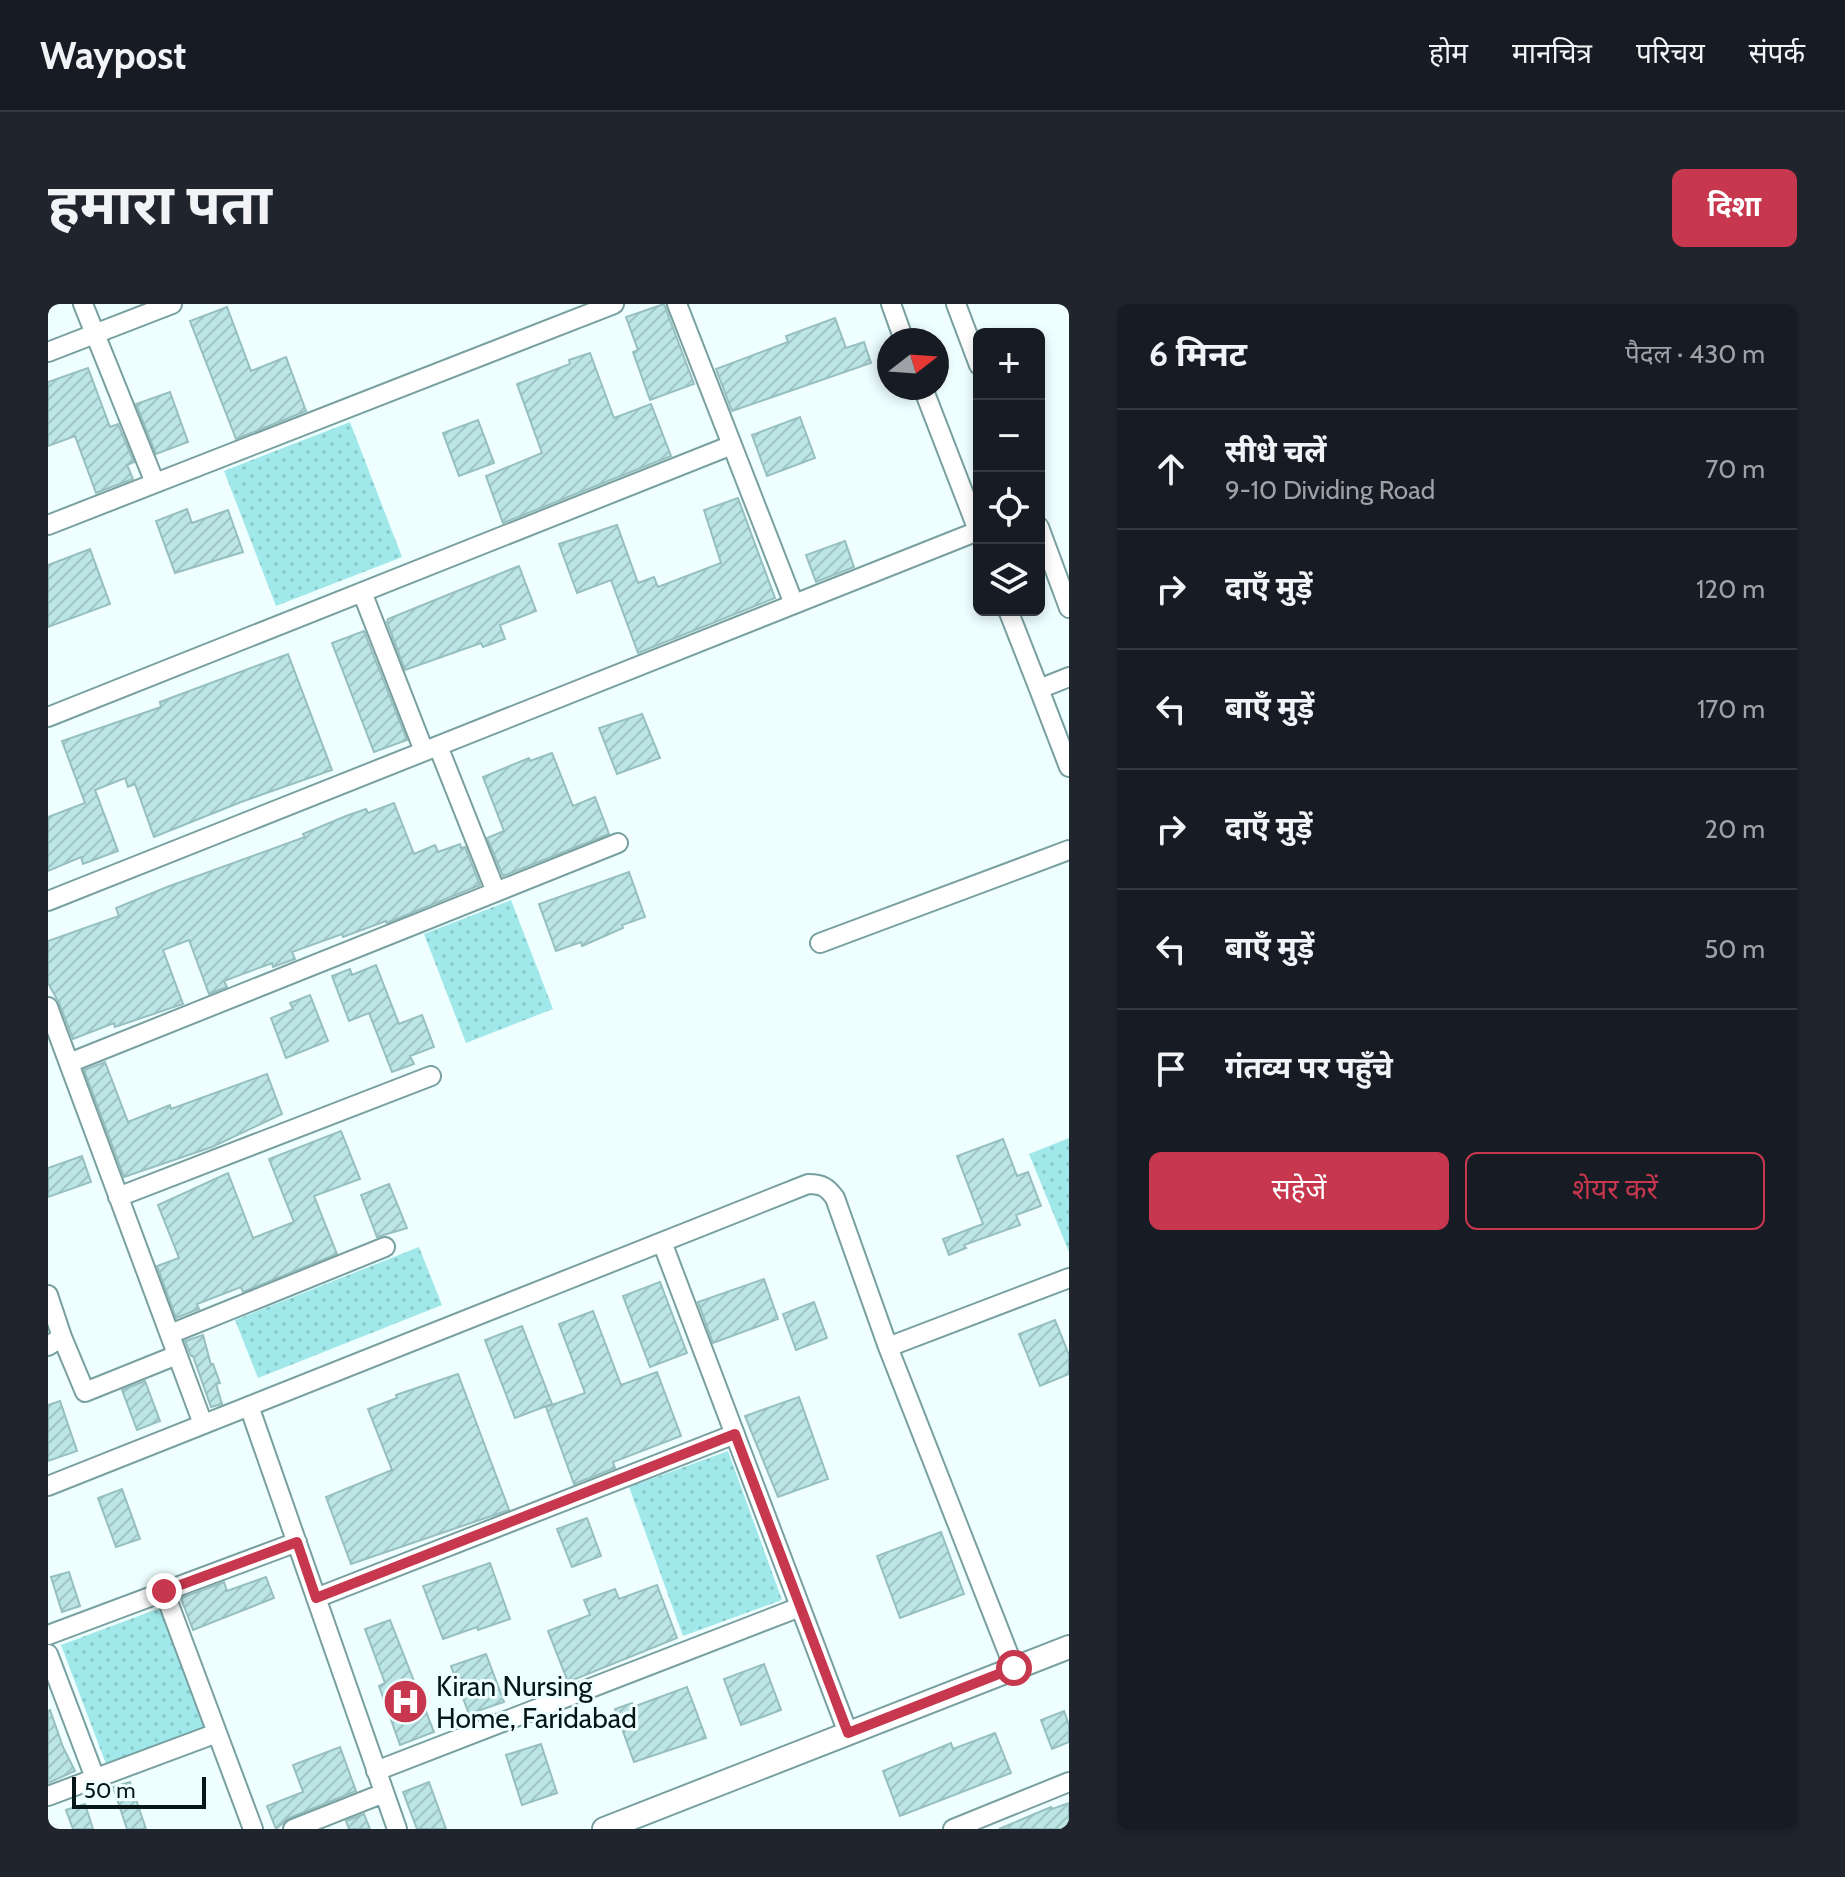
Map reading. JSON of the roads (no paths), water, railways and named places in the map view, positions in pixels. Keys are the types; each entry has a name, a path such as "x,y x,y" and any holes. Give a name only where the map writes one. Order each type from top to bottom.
{"street":[{"path":"83,304 155,483"},
{"path":"48,352 172,304"},
{"path":"48,525 614,304"},
{"path":"677,304 794,604"},
{"path":"891,304 900,328"},
{"path":"956,304 973,349"},
{"path":"928,400 973,517"},
{"path":"48,717 732,445"},
{"path":"48,901 973,534"},
{"path":"1045,543 1069,608"},
{"path":"362,592 496,892"},
{"path":"1010,616 1069,767"},
{"path":"1039,689 1069,677"},
{"path":"69,1063 618,843"},
{"path":"820,943 1069,850"},
{"path":"48,1007 203,1424"},
{"path":"118,1197 431,1076"},
{"path":"48,1486 808,1184 820,1184 835,1198 888,1347 1014,1668"},
{"path":"662,1242 848,1733"},
{"path":"170,1334 385,1247"},
{"path":"888,1347 1069,1278"},
{"path":"48,1295 55,1341 85,1392 177,1355"},
{"path":"249,1406 397,1829"},
{"path":"316,1598 735,1434"},
{"path":"48,1635 297,1542"},
{"path":"164,1591 253,1829"},
{"path":"376,1771 800,1607"},
{"path":"604,1829 1069,1647"},
{"path":"48,1654 95,1778"},
{"path":"48,1796 217,1733"},
{"path":"953,1829 1069,1782"},
{"path":"293,1829 384,1793"}],"place":[{"name":"Kiran Nursing Home, Faridabad","path":"405,1702"}]}
